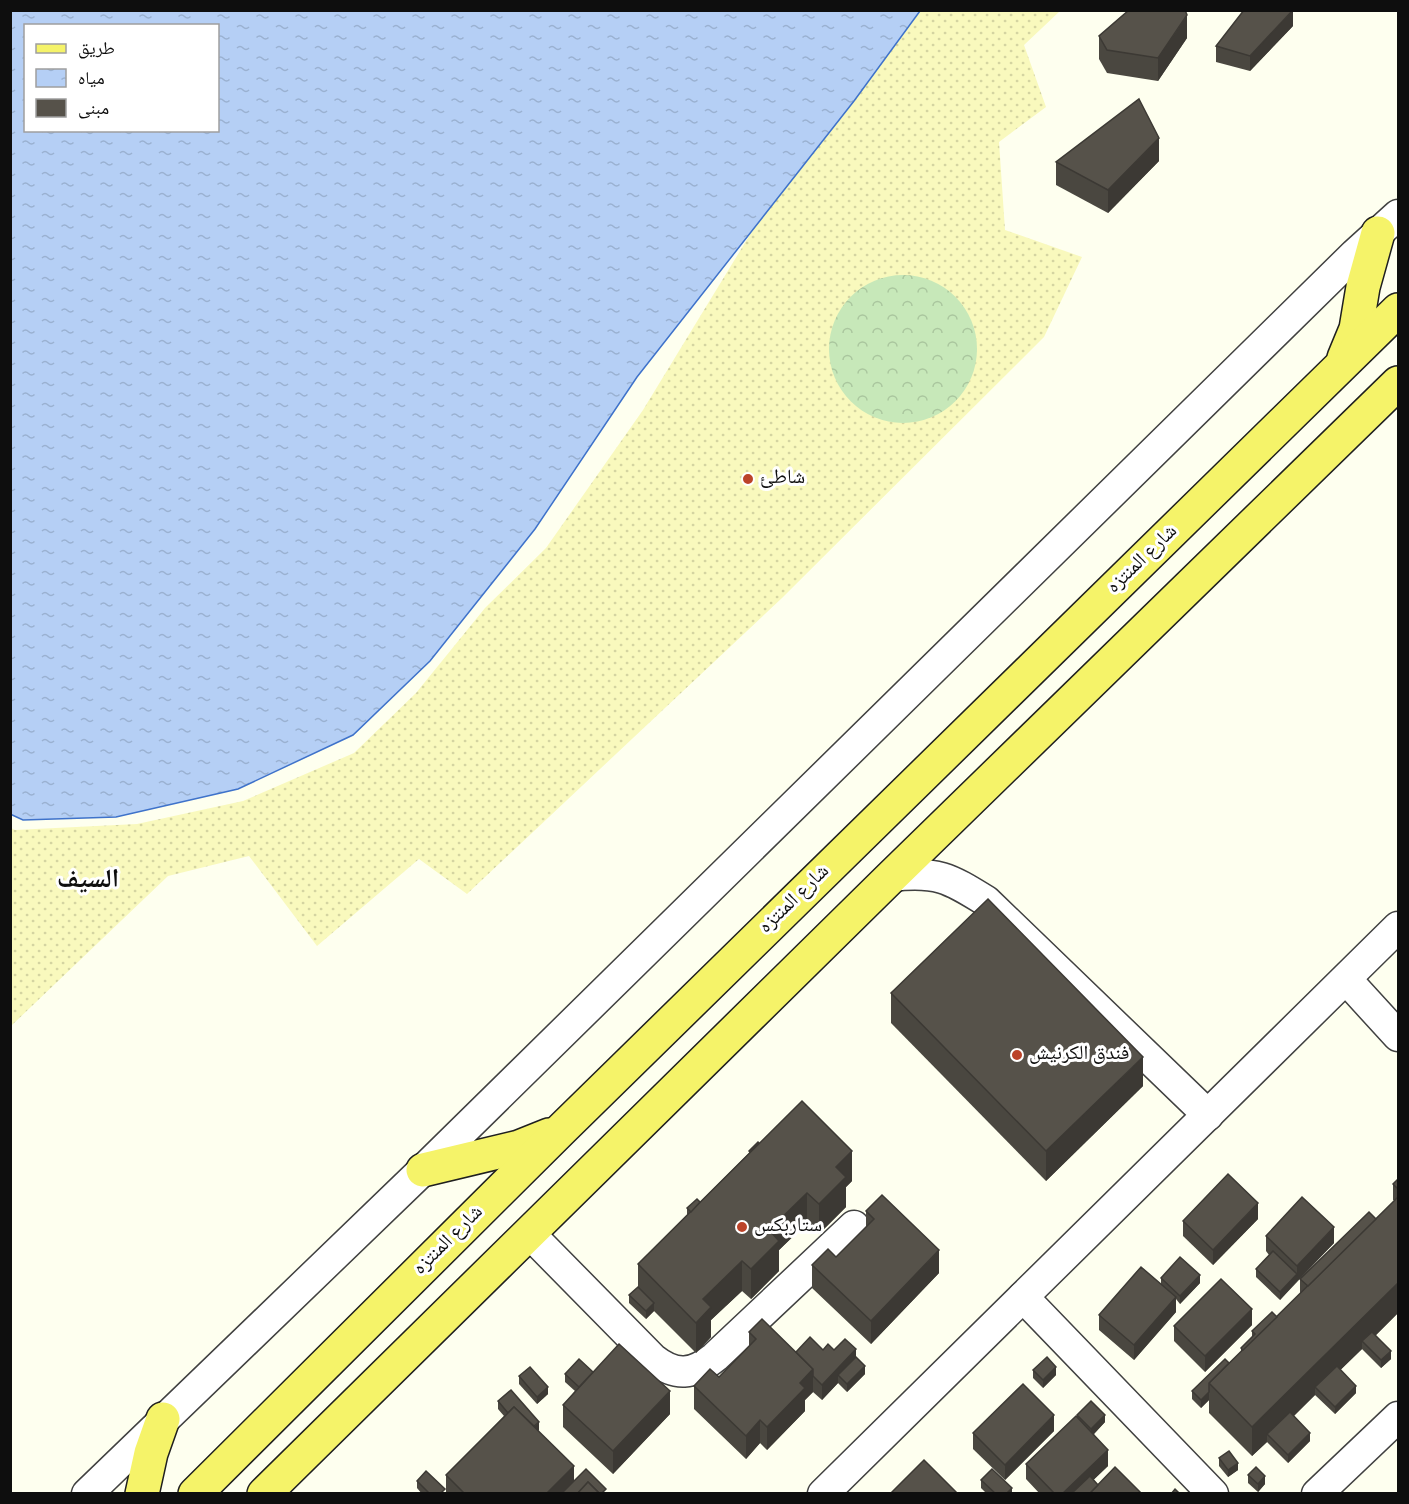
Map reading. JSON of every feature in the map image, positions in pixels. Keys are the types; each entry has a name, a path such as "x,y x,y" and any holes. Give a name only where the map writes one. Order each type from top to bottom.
{"main road":[{"path":"1340,367 1356,329 1363,287 1388,224"},
{"name":"شارع المنتزه","path":"195,1494 562,1129 1398,310"},
{"path":"1360,420 1382,379 1398,357"},
{"path":"264,1494 892,876 1398,383"},
{"path":"423,1170 519,1147 562,1129"},
{"path":"142,1494 151,1452 163,1419"}],"street":[{"path":"87,1494 423,1170 1388,224"},
{"path":"892,876 917,873 942,876 986,901 1208,1115"},
{"path":"823,1494 1398,927"},
{"path":"1346,979 1398,1036"},
{"path":"529,1233 653,1359 664,1367 677,1371 691,1371 704,1366 715,1357 854,1226"},
{"path":"1023,1297 1213,1494"},
{"path":"1317,1494 1398,1417"}],"sand":[{"name":"شاطئ","path":"920,11 1060,11 1024,45 1046,107 999,142 1005,230 1082,257 1044,337 782,598 467,894 419,859 317,946 249,856 168,876 11,1026 11,828 15,830 137,824 243,801 354,753 416,693 485,608 546,548 643,410 754,228 854,101"}],"green space":[{"path":"903,275 931,281 955,297 971,321 977,349 971,377 955,401 931,417 903,423 875,417 851,401 835,377 829,349 835,321 851,297 875,281"}],"water":[{"path":"11,10 920,10 854,101 637,377 535,529 430,661 353,735 238,789 116,817 23,820 10,814"}],"building":[{"path":"1129,10 1185,10 1187,15 1158,58 1107,50 1099,36"},
{"path":"1244,10 1293,10 1250,56 1216,46"},
{"path":"1139,99 1159,138 1108,190 1056,162"},
{"name":"فندق الكرنيش","path":"988,899 1143,1057 1046,1151 891,993"},
{"path":"802,1101 852,1151 836,1167 846,1177 819,1204 807,1193 769,1230 779,1241 751,1269 742,1261 703,1299 711,1307 696,1323 638,1264"},
{"path":"1228,1174 1258,1203 1213,1250 1183,1221"},
{"path":"1398,1179 1398,1189 1393,1184"},
{"path":"882,1195 939,1250 871,1321 812,1265 828,1249 836,1257 874,1219 866,1211"},
{"path":"1302,1197 1334,1227 1297,1266 1266,1236"},
{"path":"1398,1197 1398,1283 1252,1427 1209,1383"},
{"path":"697,1199 700,1202 691,1212 687,1208"},
{"path":"1369,1212 1376,1219 1308,1286 1300,1279"},
{"path":"1273,1251 1297,1274 1280,1292 1256,1269"},
{"path":"1180,1257 1200,1275 1180,1296 1161,1278"},
{"path":"1141,1267 1176,1297 1134,1345 1099,1315"},
{"path":"1221,1279 1252,1309 1205,1356 1174,1326"},
{"path":"638,1287 654,1303 646,1311 629,1295"},
{"path":"1272,1312 1277,1317 1243,1350 1241,1348 1255,1334 1252,1331"},
{"path":"762,1319 813,1369 800,1383 805,1388 767,1427 760,1420 746,1436 694,1386 710,1369 719,1377 756,1339 749,1332"},
{"path":"1372,1332 1391,1351 1381,1360 1362,1341"},
{"path":"810,1337 823,1350 828,1344 834,1350 845,1339 856,1349 822,1385 813,1376 813,1369 796,1352"},
{"path":"619,1344 670,1391 613,1451 563,1405"},
{"path":"856,1357 865,1366 847,1384 838,1375"},
{"path":"1047,1357 1056,1367 1043,1380 1033,1370"},
{"path":"579,1359 593,1372 579,1387 565,1374"},
{"path":"1225,1359 1229,1363 1209,1383 1209,1392 1201,1400 1192,1391"},
{"path":"1337,1366 1356,1386 1335,1407 1315,1387"},
{"path":"530,1367 548,1387 537,1397 519,1376"},
{"path":"1023,1384 1054,1415 1005,1465 973,1433"},
{"path":"511,1390 539,1422 534,1426 514,1407 508,1413 498,1401"},
{"path":"1091,1401 1105,1415 1091,1429 1077,1415"},
{"path":"514,1407 574,1466 546,1494 465,1494 446,1475"},
{"path":"1290,1412 1310,1433 1288,1455 1267,1434"},
{"path":"1076,1416 1108,1450 1062,1494 1055,1494 1026,1464"},
{"path":"1229,1451 1238,1463 1228,1470 1219,1458"},
{"path":"924,1460 958,1494 890,1494"},
{"path":"1115,1467 1142,1494 1089,1494"},
{"path":"1256,1467 1265,1476 1258,1484 1248,1475"},
{"path":"586,1469 606,1489 600,1494 588,1482 577,1494 562,1494 562,1493"},
{"path":"992,1469 1012,1488 1006,1494 996,1494 981,1480"},
{"path":"426,1471 445,1489 440,1494 430,1494 417,1481"},
{"path":"1090,1476 1098,1485 1089,1494 1071,1494"},
{"path":"588,1482 600,1494 577,1494"}],"place":[{"name":"شاطئ","path":"748,479"},
{"name":"فندق الكرنيش","path":"1017,1055"},
{"name":"ستاربكس","path":"742,1227"}],"district":[{"name":"السيف","path":"88,881"}]}
